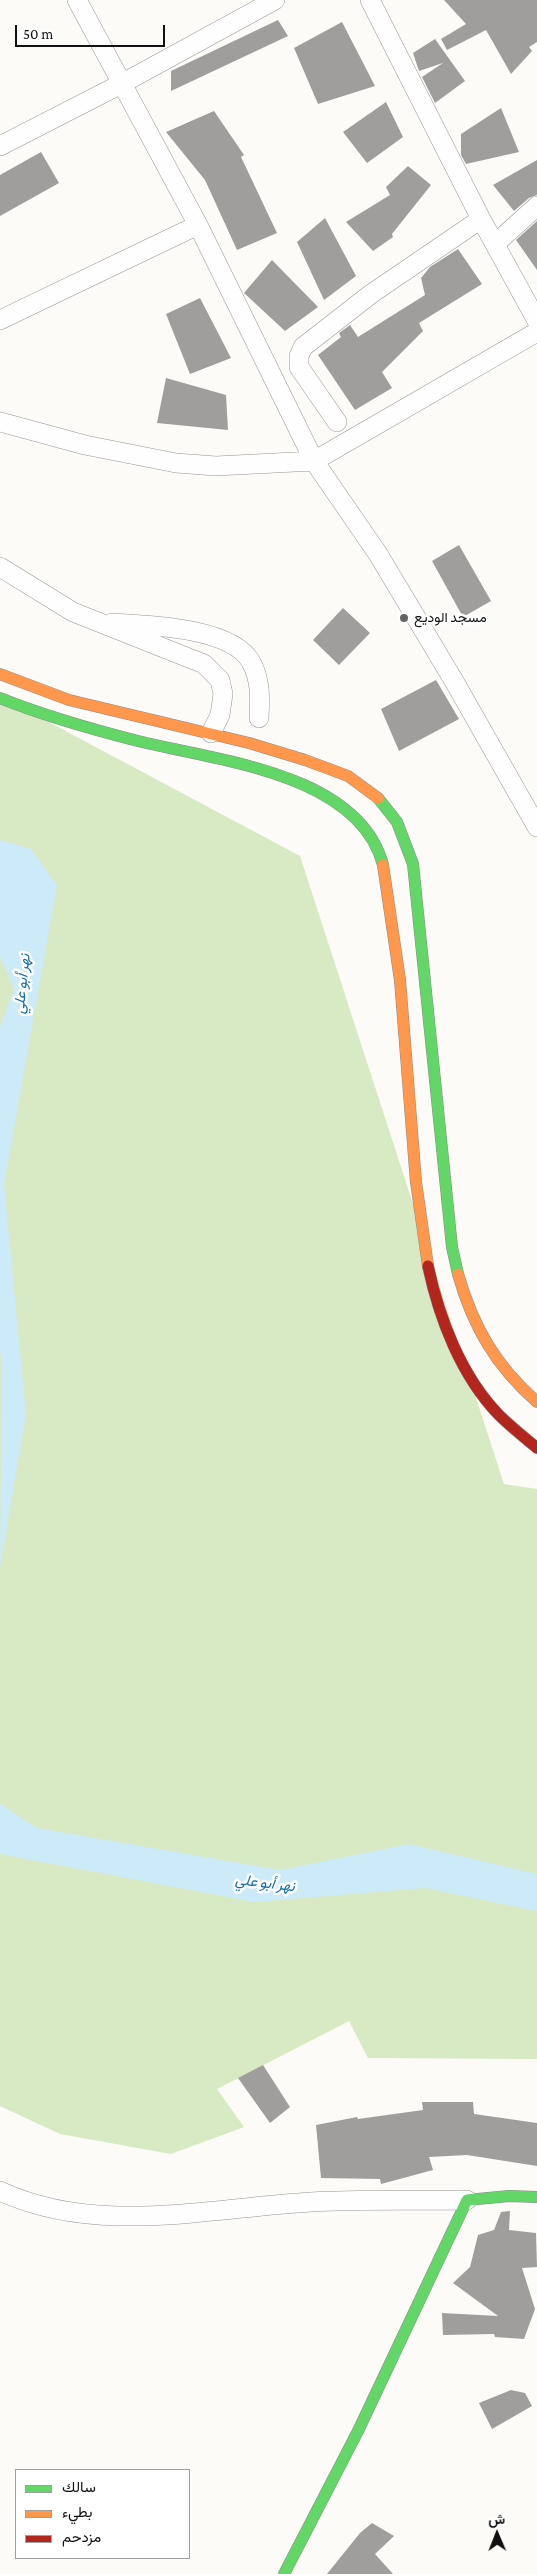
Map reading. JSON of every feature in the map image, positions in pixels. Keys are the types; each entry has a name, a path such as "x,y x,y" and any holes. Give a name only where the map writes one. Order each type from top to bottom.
{"main road":[{"path":"0,674 83,704 254,743 326,766 367,788 389,809 406,837 413,864 422,933 452,1247 457,1275 487,1343 510,1378 537,1402"},
{"path":"0,698 70,724 248,761 335,800 354,815 377,847 386,876 395,935 406,1042 416,1203 426,1268 440,1312 459,1357 492,1409 522,1438 537,1448"},
{"path":"284,2574 358,2430 467,2200 509,2196 537,2197"}],"street":[{"path":"78,0 198,225 314,461 383,562 454,680 537,827"},
{"path":"0,146 123,83 275,0"},
{"path":"370,0 481,219 537,321"},
{"path":"495,244 537,206"},
{"path":"337,422 300,367 299,356 303,347 371,294 481,219"},
{"path":"0,320 198,225"},
{"path":"0,422 85,445 176,463 216,466 314,461 537,332"},
{"path":"0,566 73,612 204,664 220,680 223,694 220,715 211,733"},
{"path":"98,622 177,629 213,637 233,645 252,664 260,688 259,718"},
{"path":"0,2191 46,2208 88,2214 143,2216 313,2202 467,2200"}],"green space":[{"path":"0,696 300,856 504,1484 537,1489 537,2059 368,2058 349,2021 217,2089 244,2127 171,2154 60,2134 0,2106"}],"water":[{"name":"نهر أبو علي","path":"0,840 31,849 57,885 4,1184 26,1414 0,1567 2,1362 0,1353 0,1027 14,988 0,957"},
{"name":"نهر أبو علي","path":"0,1804 37,1828 280,1870 409,1844 537,1874 537,1911 425,1888 254,1902 0,1854"}],"building":[{"path":"444,0 537,0 537,42 529,47 532,51 511,74 486,30 447,50 441,39 466,24"},
{"path":"278,20 288,36 171,91 171,71"},
{"path":"342,22 375,86 318,104 294,48"},
{"path":"435,39 465,81 435,103 422,77 443,63 419,71 413,53"},
{"path":"386,102 403,137 367,163 343,132"},
{"path":"501,108 519,152 466,164 461,155 461,134"},
{"path":"214,111 244,155 241,157 277,233 237,250 205,180 166,132"},
{"path":"41,152 59,183 0,216 0,175"},
{"path":"537,160 537,195 529,198 514,211 493,185"},
{"path":"408,166 431,185 392,234 393,237 373,251 346,222 390,195 386,187"},
{"path":"325,218 356,276 324,300 297,242"},
{"path":"537,221 537,270 516,240"},
{"path":"458,249 482,284 419,323 423,331 382,372 392,388 355,410 318,355 341,337 339,333 350,325 358,337 425,295 421,278 430,267"},
{"path":"272,260 318,307 285,331 244,293"},
{"path":"200,298 231,358 190,374 166,314"},
{"path":"166,378 226,395 228,430 157,423"},
{"path":"459,545 491,601 463,617 432,561"},
{"path":"343,608 370,633 339,665 313,640"},
{"path":"436,680 459,719 399,751 381,709"},
{"path":"263,2065 290,2107 270,2123 238,2078"},
{"path":"422,2102 473,2102 474,2114 537,2123 537,2166 467,2155 429,2157 433,2170 381,2184 380,2179 321,2178 316,2125 357,2117 358,2119 423,2110"},
{"path":"510,2211 509,2230 536,2233 537,2267 522,2268 535,2309 524,2339 495,2337 494,2334 443,2335 442,2313 498,2316 453,2283 470,2267 478,2235 494,2230 501,2212"},
{"path":"511,2390 525,2393 532,2406 492,2429 479,2403"},
{"path":"372,2523 394,2536 375,2554 393,2574 327,2574 360,2533"}],"traffic: fast":[{"path":"0,698 103,732 243,764 315,790 345,809 369,834 383,865"},
{"path":"378,798 397,822 413,864 452,1247 458,1274"},
{"path":"284,2574 358,2431 467,2200 509,2196 537,2197"}],"traffic: slow":[{"path":"0,674 69,700 249,743 305,760 348,776 378,798"},
{"path":"383,865 400,980 416,1182 428,1266"},
{"path":"458,1274 471,1311 488,1344 509,1374 537,1402"}],"traffic: jam":[{"path":"428,1266 445,1326 473,1383 499,1415 537,1448"}],"place":[{"name":"مسجد الوديع","path":"404,618"}]}
